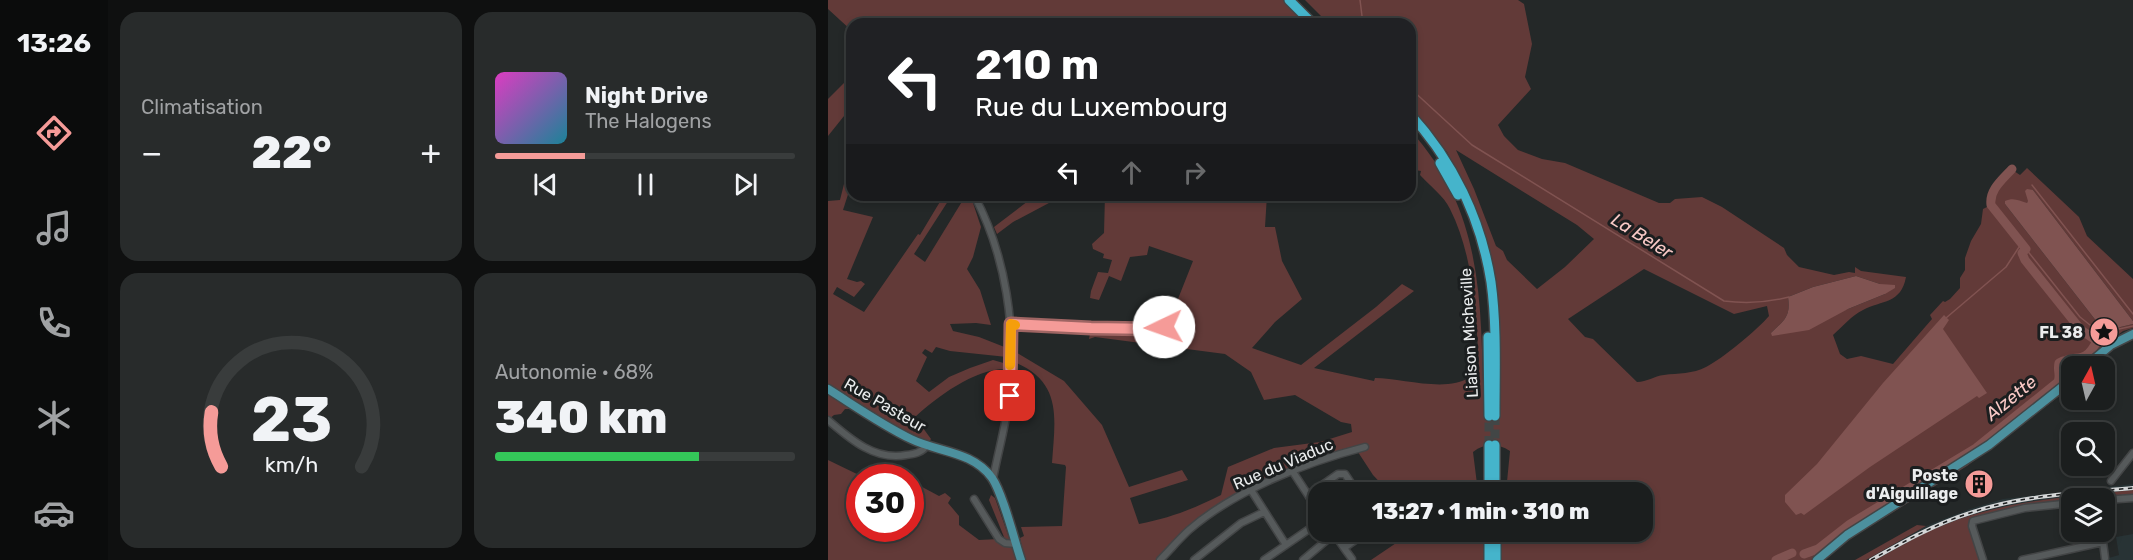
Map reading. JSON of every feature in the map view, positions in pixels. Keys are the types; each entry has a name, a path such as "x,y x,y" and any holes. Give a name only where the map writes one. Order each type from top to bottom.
{"highway":[{"path":"1289,0 1307,18"},
{"path":"1298,0 1316,18"},
{"name":"Liaison Micheville","path":"1416,121 1454,174 1475,219 1485,251 1491,284 1494,325 1492,416 1485,284 1479,252 1470,222 1457,193 1438,159 1416,130"},
{"path":"1490,482 1492,445 1494,482"},
{"path":"1489,542 1489,560"},
{"path":"1496,542 1496,560"}],"main road":[{"path":"2098,356 2111,345 2133,334"},
{"path":"1817,560 1847,535 1989,445 2061,388"},
{"name":"Rue Pasteur","path":"828,389 891,429 927,446 963,456 982,468 993,479 1021,560"}],"street":[{"path":"977,201 993,236 1011,324 1010,396 993,479"},
{"path":"1011,324 1156,329 1164,327 1174,309"},
{"name":"Rue Pasteur","path":"828,420 854,441 869,450 885,455 913,454 927,446"},
{"name":"Rue du Viaduc","path":"1160,560 1190,530 1251,490 1333,456 1365,447"},
{"path":"2111,481 2133,453"},
{"path":"982,468 997,456"},
{"path":"1293,472 1308,495"},
{"path":"1328,482 1342,473 1350,482"},
{"path":"1251,490 1286,544"},
{"path":"2115,499 2133,498"},
{"path":"974,499 999,539 1005,543 1016,544"},
{"path":"1983,560 1972,526 1973,521 2025,508 2061,504"},
{"path":"1194,560 1241,523 1264,512"},
{"path":"1264,560 1308,530"},
{"path":"1303,560 1323,542"},
{"path":"1340,542 1352,559"},
{"path":"1344,548 1352,542"},
{"path":"2022,560 2103,542 2105,558"}],"shaded area":[{"path":"828,0 1283,0 1301,18 926,18 921,16 920,18 846,18 846,26 828,9"},
{"path":"1305,0 1518,0 1524,4 1532,44 1525,77 1531,89 1498,125 1504,136 1518,150 1542,159 1565,163 1659,203 1702,197 1722,207 1784,248 1787,255 1799,267 1834,275 1855,273 1855,267 1861,271 1906,277 1900,292 1895,297 1859,312 1833,335 1840,354 1847,359 1861,356 1893,364 1932,319 1930,315 1960,288 1960,278 1965,270 1965,258 1971,241 1981,224 1983,209 1991,205 1993,194 2014,171 2020,175 2027,168 2079,217 2087,236 2133,279 2133,321 2033,190 2027,204 2022,202 2005,204 2104,331 2133,324 2133,328 2123,331 2090,356 2061,356 2061,378 2058,384 2061,395 1967,466 1850,539 1824,560 1500,560 1500,542 1653,542 1653,482 1507,482 1510,451 1491,445 1473,452 1477,482 1380,482 1356,449 1251,490 1190,530 1160,560 1025,560 1020,538 1024,536 1021,527 1062,526 1066,467 1052,463 1054,417 1053,404 1048,391 1041,380 1030,370 1014,362 1014,351 1064,381 1102,425 1129,487 1182,470 1188,480 1130,498 1139,524 1201,505 1221,495 1228,467 1274,448 1320,442 1352,432 1351,424 1341,422 1295,395 1264,400 1251,372 1225,354 1095,337 1089,339 1091,328 1164,327 1174,309 1193,261 1149,246 1147,255 1130,257 1121,281 1109,276 1099,300 1090,298 1098,272 1108,273 1112,260 1103,258 1104,254 1093,249 1092,244 1104,233 1105,201 1267,201 1265,227 1275,227 1282,261 1302,299 1275,322 1252,348 1301,365 1402,284 1414,291 1314,368 1374,381 1375,378 1424,384 1460,382 1471,376 1479,367 1475,306 1469,266 1458,227 1447,204 1420,175 1421,171 1416,170 1416,138 1435,162 1453,195 1466,230 1479,301 1484,415 1501,415 1496,283 1489,250 1468,192 1447,152 1416,113 1416,18 1323,18","holes":["1456,150 1577,225 1594,239 1565,267 1537,289 1496,246","1644,269 1734,314 1767,306 1769,316 1739,344 1706,367 1637,382 1593,339 1585,337 1568,319","1856,276 1880,284 1885,294 1848,309 1771,333 1787,314 1788,297 1813,287"]},
{"path":"846,81 846,114 828,136 828,99"},
{"path":"845,180 846,201 843,210 873,217 847,279 861,281 865,284 854,297 837,287 833,294 864,312 918,234 920,235 940,201 948,201 914,254 925,262 962,201 972,201 981,227 973,257 967,269 980,290 991,325 950,324 953,331 979,337 1007,348 1007,357 950,351 936,347 932,353 925,349 922,353 927,357 916,381 929,392 949,377 993,360 1007,364 1007,369 982,373 970,378 945,393 915,417 931,439 927,445 860,409 845,409 841,414 834,415 828,420 828,201 840,200"},
{"path":"2033,190 2133,324 2104,331 2005,204 2005,201 2011,199 2027,203 2025,191"},
{"path":"1028,201 1053,201 1013,222 997,234 994,227"},
{"path":"1856,276 1880,284 1895,285 1895,288 1809,330 1772,336 1771,333 1787,314 1788,297 1813,287"},
{"path":"1944,315 1949,320 1943,329 1987,393 1979,398 1977,396 1870,467 1804,515 1801,513 1796,515 1785,502 1785,495 1817,464 1883,383"},
{"path":"828,460 846,469 846,542 924,542 924,488 939,496 945,493 951,498 948,503 959,516 959,525 979,540 999,539 1005,542 989,500 991,495 995,498 1017,560 828,560"},
{"path":"2133,484 2133,490 2115,492 2115,488 2098,488"},
{"path":"2133,490 2133,498 2115,498 2115,492"},
{"path":"2061,492 2061,499 2019,504 1971,515 1920,535 1875,560 1866,560 1926,526 2003,499"},
{"path":"2061,498 2061,504 2025,508 1973,521 1969,526 1980,560 1875,560 1935,529 1967,517 2037,501"},
{"path":"1917,525 1926,526 1866,560 1855,560"},
{"path":"2133,534 2133,560 2102,560 2119,555 2116,537"},
{"path":"1398,542 1484,542 1484,560 1371,560"}],"waterway":[{"name":"La Beler","path":"1360,0 1362,18"},
{"name":"La Beler","path":"1416,94 1472,145 1724,301 1757,302 1789,297"},
{"name":"Alzette","path":"1804,554 1818,549 1850,524 1976,448 2058,382 2059,363 2088,354 2097,341 2081,330 2025,260 2022,253 2026,249 1991,205 1994,190 2012,169"},
{"path":"2032,185 2133,314"},
{"path":"1946,318 2006,267 2021,244"},
{"path":"2026,249 2080,317 2100,333 2097,341"},
{"path":"2119,329 2133,326"},
{"path":"2108,332 2119,328"},
{"name":"Alzette","path":"1776,560 1792,553"}],"tunnel":[{"path":"1489,416 1489,445"},
{"path":"1495,416 1495,445"}],"railway":[{"path":"1871,560 1932,528 1957,517 1990,507 2050,496 2133,488"}],"slow traffic":[{"path":"1010,365 1011,324 1015,325"}],"place":[{"name":"FL 38","path":"2104,332"},
{"name":"Poste d'Aiguillage","path":"1979,484"}],"route":[{"path":"1010,396 1011,324 1091,328 1156,329 1164,327"}]}
